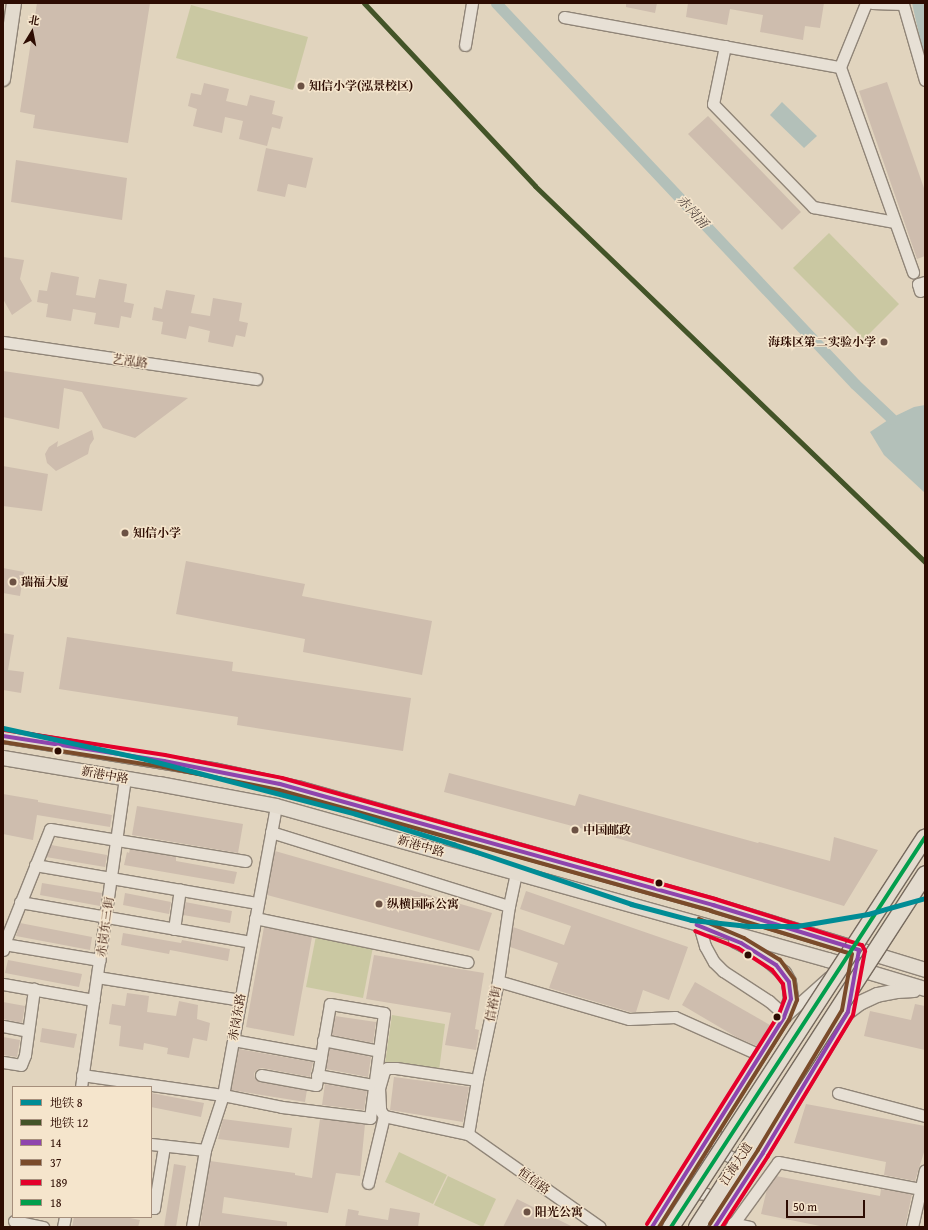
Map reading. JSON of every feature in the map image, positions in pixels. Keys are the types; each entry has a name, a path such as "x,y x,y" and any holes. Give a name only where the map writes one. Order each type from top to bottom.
{"highway":[{"path":"855,960 925,837"},
{"path":"855,960 925,874"},
{"name":"江海大道","path":"671,1227 855,960"},
{"name":"江海大道","path":"697,1227 855,960"}],"main road":[{"path":"3,79 14,3"},
{"name":"新港中路","path":"3,736 171,762 280,784 320,794 790,928 855,960 925,990"},
{"name":"新港中路","path":"3,758 125,778 276,806 784,948 925,970"},
{"path":"276,806 280,784"},
{"path":"314,816 320,794"},
{"path":"699,925 761,954 784,973 789,982 791,999 784,1017"},
{"path":"784,948 790,928"},
{"path":"848,1012 860,1003 886,992 925,990"}],"street":[{"path":"465,45 472,3"},
{"path":"866,3 840,67 913,272"},
{"path":"872,3 903,4 925,80"},
{"path":"564,17 840,67"},
{"path":"725,46 713,104 718,110 813,207 895,222"},
{"name":"艺泓路","path":"3,342 256,379"},
{"name":"赤岗东三街","path":"81,1086 112,878 125,778"},
{"name":"赤岗东路","path":"192,1227 205,1150 223,1095 276,806"},
{"path":"100,960 4,947 20,902 50,829 244,861"},
{"path":"271,832 509,906"},
{"path":"35,865 258,902"},
{"name":"信裕街","path":"468,1134 477,1080 498,981 509,906 516,872"},
{"path":"174,929 180,889"},
{"path":"20,902 251,942"},
{"path":"255,918 468,962"},
{"path":"699,925 706,946 714,962 723,971 769,1001 784,1017"},
{"path":"718,1223 763,1153 848,1012 855,960"},
{"path":"652,1227 784,1017 855,960"},
{"path":"97,977 240,1000"},
{"path":"498,981 629,1019 675,1017 760,1055"},
{"path":"3,984 94,1000"},
{"path":"3,1062 21,1065 25,1055 34,989"},
{"path":"82,1075 223,1095 282,1107 370,1118 384,1013 330,1004 316,1085 261,1075"},
{"path":"3,1026 28,1031"},
{"path":"233,1040 320,1056"},
{"path":"323,1040 379,1051"},
{"path":"468,1134 384,1116 380,1110 379,1088 384,1071 387,1068 477,1080"},
{"path":"317,1075 374,1085"},
{"path":"838,1093 925,1116"},
{"path":"368,1183 384,1116"},
{"path":"715,1127 716,1143 721,1152 728,1156 742,1158 763,1153"},
{"name":"恒信路","path":"468,1134 600,1227"},
{"path":"152,1144 205,1150"},
{"path":"152,1208 154,1208 164,1146"},
{"path":"750,1227 732,1225 778,1162 921,1189"},
{"path":"912,1227 925,1170"},
{"path":"673,1194 700,1193 711,1197 719,1210 718,1223"},
{"path":"14,1221 43,1227"}],"shaded area":[{"path":"912,3 925,3 925,62"},
{"path":"191,5 308,37 293,90 176,58"},
{"path":"782,102 817,136 804,148 770,115"},
{"path":"829,233 899,304 864,339 793,268"},
{"path":"925,405 925,493 884,455 870,432 891,418 914,407"},
{"path":"316,936 373,947 363,998 306,987"},
{"path":"392,1015 445,1024 439,1071 385,1063"},
{"path":"399,1152 447,1175 433,1204 385,1182"},
{"path":"448,1176 496,1199 483,1227 434,1205"}],"building":[{"path":"37,3 150,3 128,143 33,128 35,115 20,112"},
{"path":"626,3 657,3 655,13 626,7"},
{"path":"688,3 824,3 820,28 805,26 803,40 760,32 763,15 730,9 727,25 686,17"},
{"path":"887,82 925,191 925,256 917,259 859,91"},
{"path":"204,83 229,89 226,101 247,106 250,95 275,101 272,114 283,117 280,129 272,127 267,146 239,139 243,121 225,117 222,133 193,126 197,109 188,106 191,93 201,95"},
{"path":"708,116 801,212 782,230 688,134"},
{"path":"266,148 313,158 306,188 288,184 285,197 257,191"},
{"path":"16,160 127,178 122,220 11,202"},
{"path":"3,257 24,260 20,279 32,301 12,315 3,299"},
{"path":"51,272 79,277 76,295 95,298 99,279 127,284 124,302 134,304 131,318 121,316 119,328 94,324 96,313 73,309 71,321 46,317 48,304 37,302 39,290 47,291"},
{"path":"166,290 195,295 191,313 210,316 213,298 242,303 239,321 248,323 245,337 236,335 233,347 208,342 210,331 189,326 186,339 161,334 163,322 152,320 154,307 162,309"},
{"path":"3,371 188,398 135,438 103,428 82,392 64,388 59,429 3,417"},
{"path":"92,430 94,439 90,445 88,454 56,471 47,463 45,454 49,447 58,441 57,447"},
{"path":"3,466 48,474 42,511 3,506"},
{"path":"186,561 305,584 302,596 432,621 422,675 303,652 305,639 176,614"},
{"name":"瑞福大厦","path":"3,568 24,572 20,596 3,593"},
{"path":"3,633 14,635 8,670 24,672 21,693 3,690"},
{"path":"67,637 233,662 232,671 411,698 403,751 237,725 238,717 59,689"},
{"path":"449,773 575,806 579,794 830,861 834,837 878,850 844,906 610,836 444,792"},
{"path":"3,794 38,800 38,802 112,815 110,827 37,815 33,840 3,834"},
{"path":"137,806 243,824 238,853 132,835"},
{"path":"51,845 107,855 105,867 46,857"},
{"path":"130,849 176,857 176,861 237,872 234,884 124,865 127,852 129,853"},
{"name":"纵横国际公寓","path":"275,851 492,913 479,951 267,895"},
{"path":"42,883 102,893 100,906 40,895"},
{"path":"526,891 688,947 669,1000 643,990 636,1012 630,1012 549,988 558,963 510,947 513,927 564,945 571,926 520,909"},
{"path":"125,893 171,902 169,914 123,905"},
{"path":"185,902 232,911 230,923 183,915"},
{"path":"20,923 92,937 90,950 16,936"},
{"path":"264,927 312,937 294,1036 246,1027"},
{"path":"123,933 181,943 182,940 230,949 228,961 170,950 169,954 121,945"},
{"path":"374,955 484,973 475,1029 479,1030 476,1050 445,1045 451,1013 366,999"},
{"path":"8,960 82,974 79,987 5,973"},
{"path":"695,982 770,1025 757,1046 738,1038 682,1005"},
{"path":"127,993 149,996 147,1012 176,1016 179,1001 198,1005 197,1019 210,1023 207,1041 193,1038 189,1058 167,1054 168,1048 144,1043 143,1050 119,1046 121,1026 109,1024 112,1004 125,1006"},
{"path":"3,1002 25,1006 22,1023 3,1019"},
{"path":"915,1004 925,1006 925,1050 864,1036 870,1011 911,1020"},
{"path":"335,1016 376,1022 373,1043 332,1035"},
{"path":"42,1028 77,1034 74,1048 40,1042"},
{"path":"3,1037 20,1040 17,1057 3,1055"},
{"path":"329,1048 371,1057 368,1077 326,1069"},
{"path":"239,1049 313,1062 310,1077 262,1068 258,1069 254,1073 255,1078 259,1082 307,1090 305,1102 231,1090"},
{"path":"394,1077 469,1087 463,1122 390,1110"},
{"path":"325,1084 367,1091 364,1110 322,1105"},
{"path":"152,1093 204,1103 201,1117 152,1107"},
{"path":"806,1104 925,1126 925,1149 915,1181 884,1175 886,1162 794,1143"},
{"path":"223,1119 292,1128 289,1148 218,1139"},
{"path":"320,1119 365,1124 360,1176 336,1173 328,1213 224,1197 222,1213 287,1222 287,1227 200,1227 210,1161 295,1173 295,1175 312,1178"},
{"path":"174,1164 186,1166 176,1227 164,1227"},
{"path":"776,1176 880,1196 881,1189 912,1194 905,1227 825,1227 761,1214 767,1189"},
{"name":"阳光公寓","path":"517,1199 573,1227 503,1227"},
{"path":"390,1208 420,1213 418,1227 345,1227 348,1209 359,1211 358,1215 388,1220"},
{"path":"74,1218 130,1218 140,1220 138,1227 72,1227"}],"waterway":[{"name":"赤岗涌","path":"496,3 855,384 891,418"}],"metro line":[{"name":"12","path":"364,3 535,186 925,562"},
{"name":"8","path":"3,728 145,759 356,814 453,844 631,904 691,920 749,926 797,926 868,914 925,898"}],"transit line":[{"name":"189","path":"4,730 165,755 282,778 715,899 862,945 865,951 853,1015 768,1156 722,1227"},
{"name":"14","path":"3,736 164,761 280,784 713,905 859,950 848,1012 763,1153 715,1227"},
{"name":"37","path":"3,742 163,767 279,790 711,911 852,954 842,1010 758,1150 710,1224"},
{"name":"18","path":"671,1227 925,837"},
{"name":"37","path":"659,1227 789,1020 797,1000 794,979 780,960 744,938 699,919"},
{"name":"14","path":"652,1227 784,1017 791,999 789,982 776,965 741,943 697,925"},
{"name":"189","path":"647,1224 779,1014 785,998 783,984 772,970 738,948 695,931"}],"place":[{"name":"知信小学(泓景校区)","path":"301,86"},
{"name":"海珠区第二实验小学","path":"884,342"},
{"name":"知信小学","path":"125,533"},
{"name":"瑞福大厦","path":"13,582"},
{"name":"中国邮政","path":"575,830"},
{"name":"纵横国际公寓","path":"379,904"},
{"name":"阳光公寓","path":"527,1212"}]}
